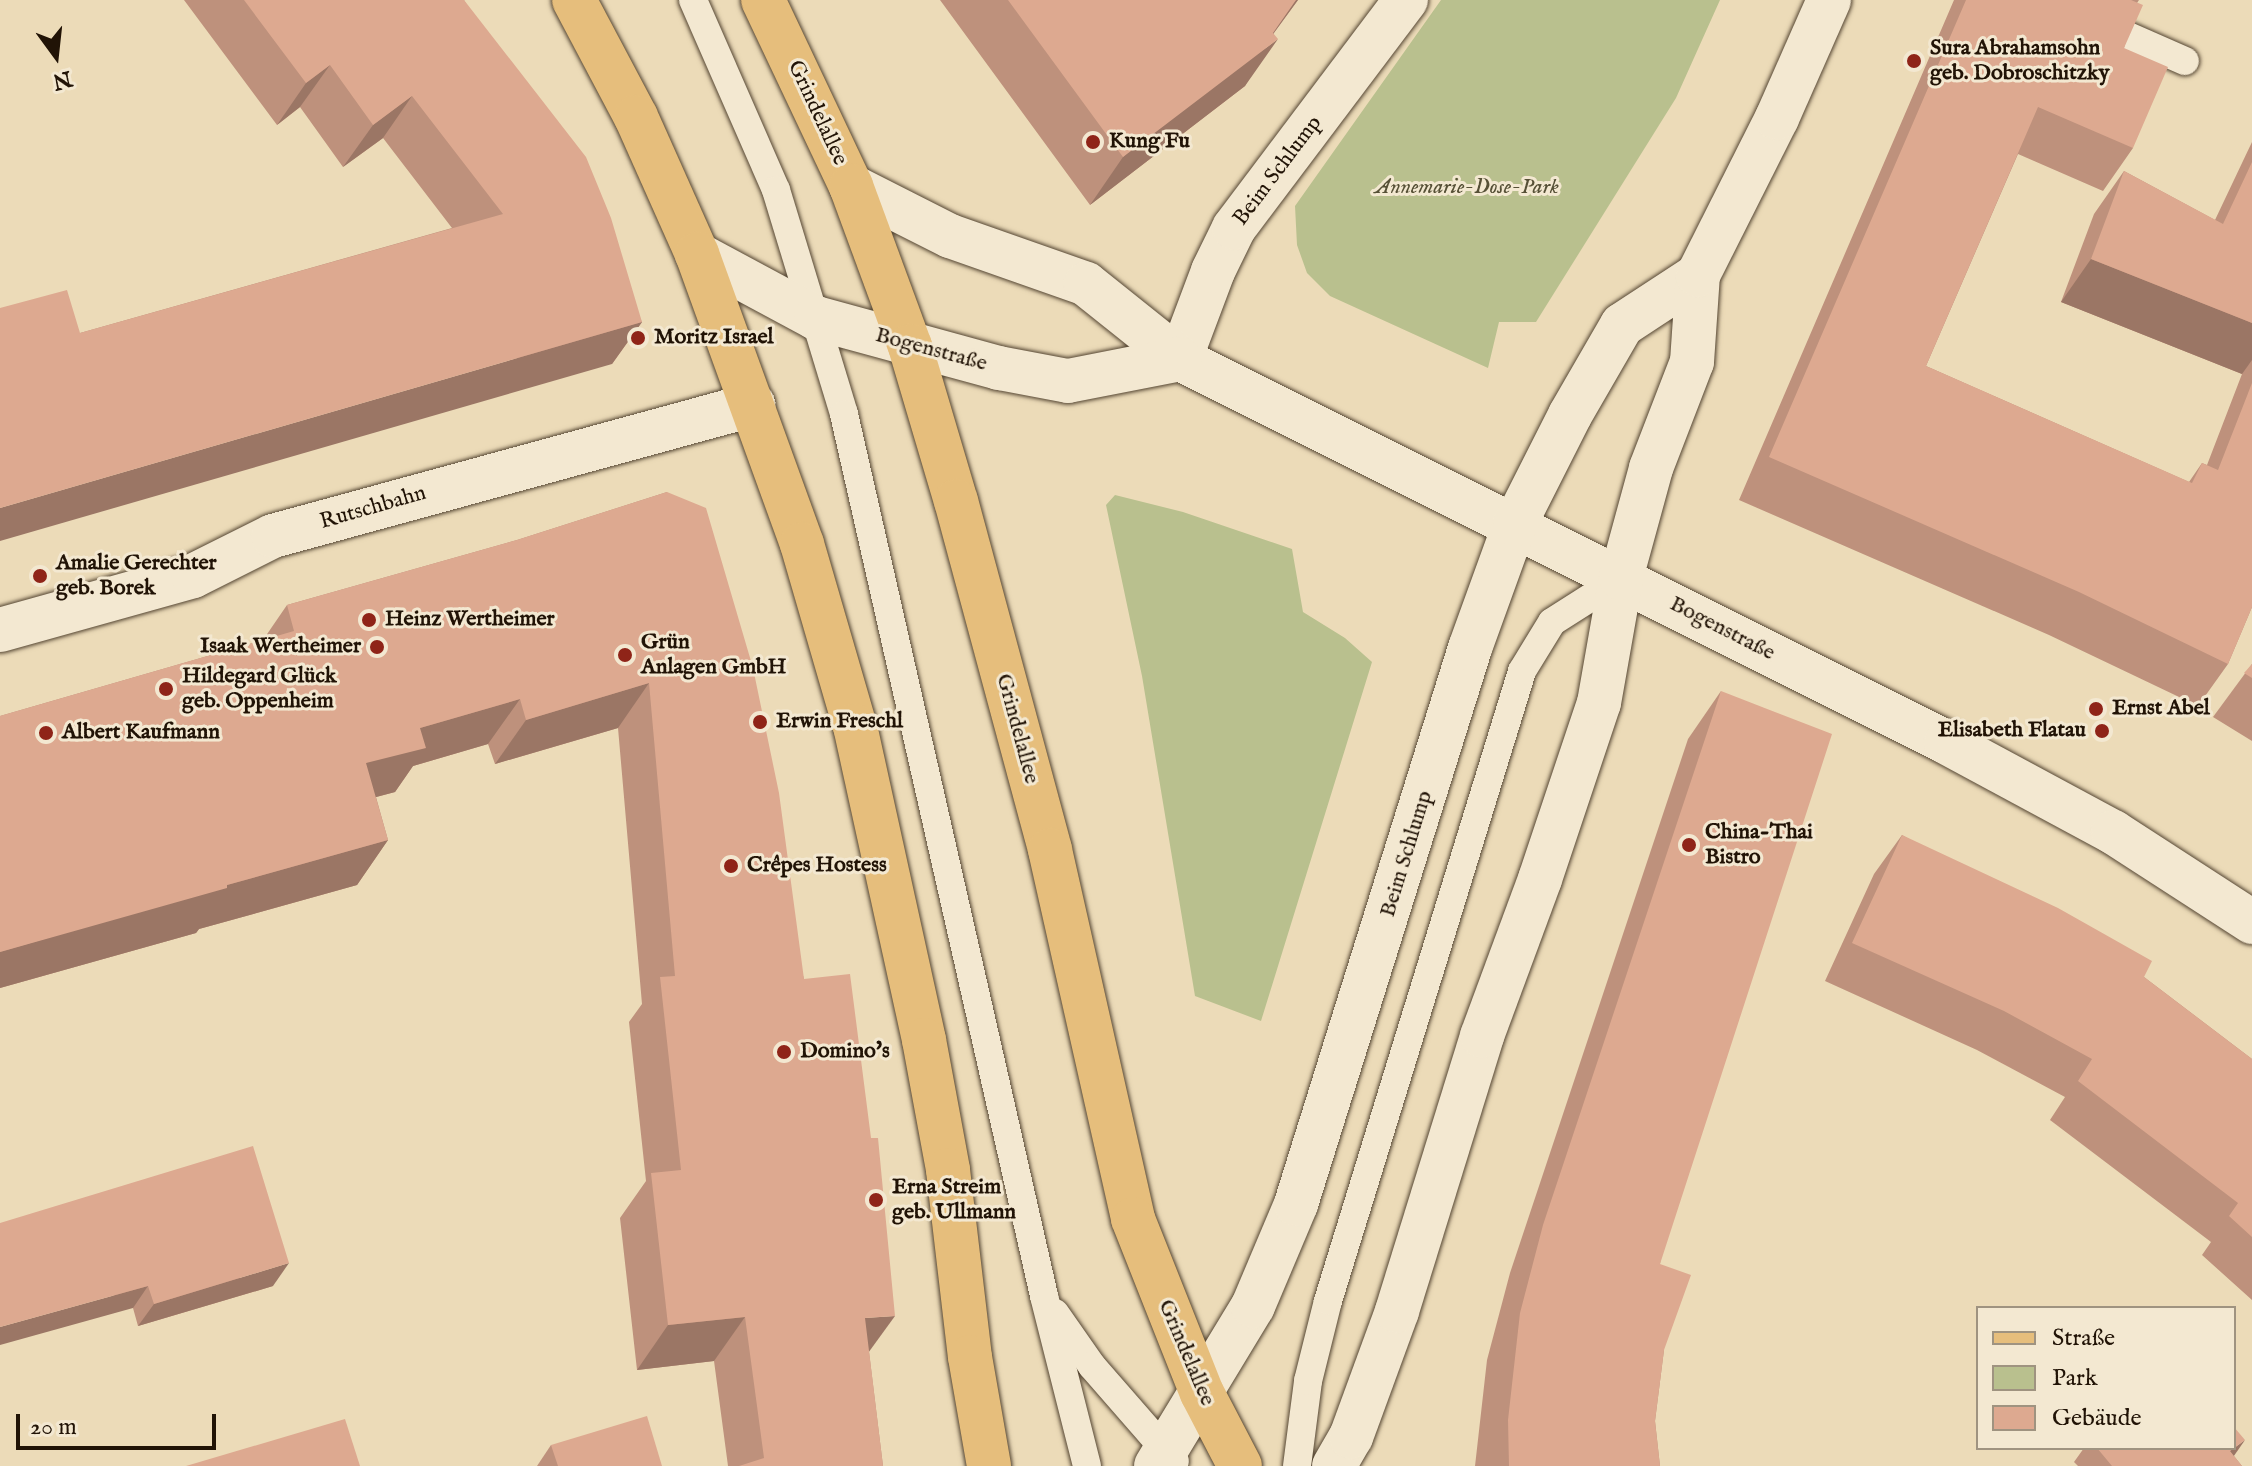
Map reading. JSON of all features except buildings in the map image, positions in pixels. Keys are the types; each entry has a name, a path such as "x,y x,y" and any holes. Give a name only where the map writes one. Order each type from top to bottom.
{"main road":[{"path":"574,0 636,117 697,254 802,544 855,726 924,1040 948,1170 970,1357 989,1466"},
{"name":"Grindelallee","path":"763,0 851,186 910,346 956,501 1050,850 1133,1219 1202,1393 1240,1466"}],"street":[{"name":"Beim Schlump","path":"1180,359 1213,271 1234,228 1406,0"},
{"name":"Beim Schlump","path":"1334,1466 1351,1437 1397,1311 1482,1036 1540,879 1599,703 1621,578 1651,468 1692,362 1698,275 1777,118 1829,0"},
{"name":"Bogenstraße","path":"851,186 950,236 1086,284 1180,359 1946,742 2113,832 2252,922"},
{"name":"Bogenstraße","path":"697,254 816,318 910,346 1068,381 1180,359"},
{"name":"Beim Schlump","path":"1167,1461 1253,1306 1296,1204 1470,648 1515,524 1570,415 1622,325 1698,275"},
{"name":"Rutschbahn","path":"0,630 193,576 273,536 629,436 753,405"}],"lane":[{"path":"693,0 776,190 816,318 888,594 1044,1296 1087,1466"},
{"path":"2073,12 2185,61"},
{"path":"1297,1466 1308,1381 1328,1301 1522,671 1552,622 1621,578"},
{"path":"1044,1296 1092,1366 1167,1461"}],"green space":[{"name":"Annemarie-Dose-Park","path":"1441,0 1720,0 1676,98 1536,322 1499,322 1488,368 1330,296 1307,273 1297,245 1295,206"},
{"path":"1115,495 1183,512 1292,549 1303,612 1345,638 1372,662 1261,1021 1195,996 1142,676 1106,505"}],"place":[{"name":"Sura Abrahamsohn geb. Dobroschitzky","path":"1914,61"},
{"name":"Kung Fu","path":"1093,142"},
{"name":"Moritz Israel","path":"638,338"},
{"name":"Amalie Gerechter geb. Borek","path":"40,576"},
{"name":"Heinz Wertheimer","path":"369,620"},
{"name":"Isaak Wertheimer","path":"377,647"},
{"name":"Grün Anlagen GmbH","path":"625,655"},
{"name":"Hildegard Glück geb. Oppenheim","path":"166,689"},
{"name":"Ernst Abel","path":"2096,709"},
{"name":"Erwin Freschl","path":"760,722"},
{"name":"Elisabeth Flatau","path":"2102,731"},
{"name":"Albert Kaufmann","path":"46,733"},
{"name":"China-Thai Bistro","path":"1689,845"},
{"name":"Crêpes Hostess","path":"731,866"},
{"name":"Domino's","path":"784,1052"},
{"name":"Erna Streim geb. Ullmann","path":"876,1200"}]}
